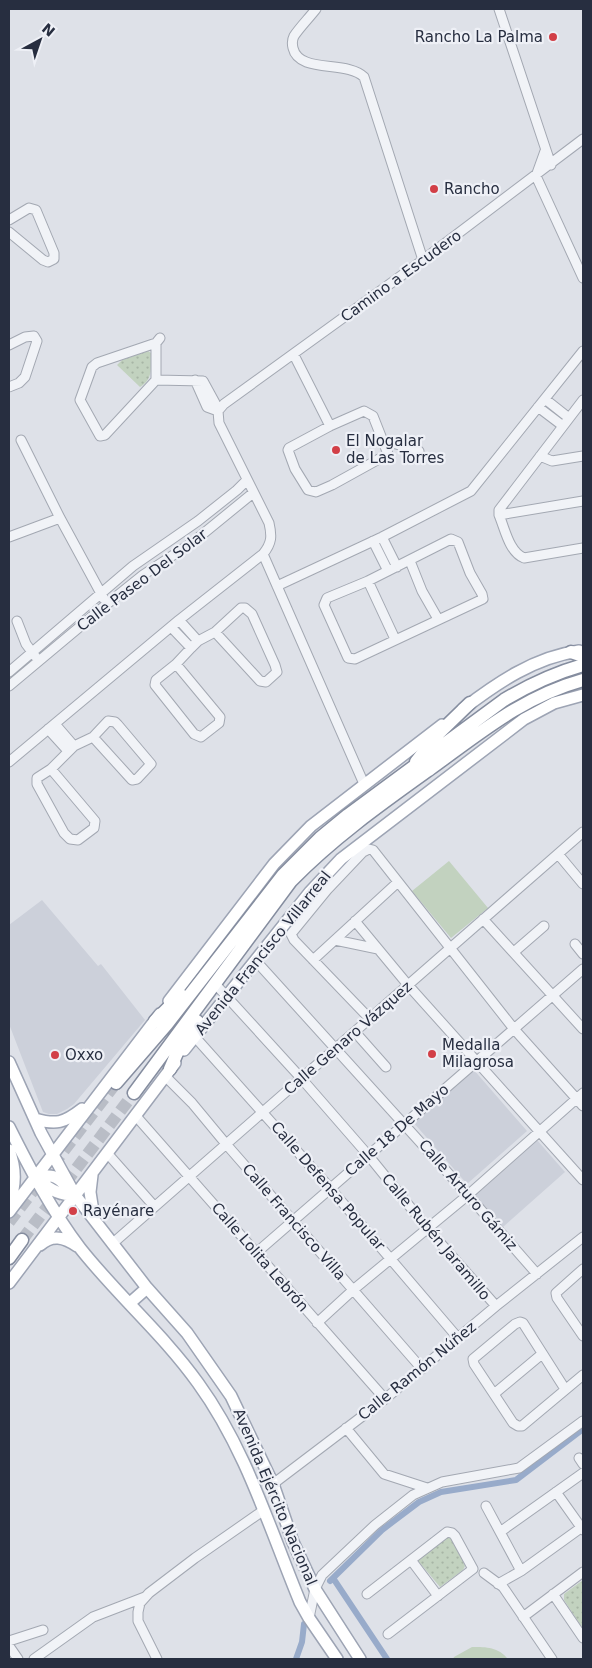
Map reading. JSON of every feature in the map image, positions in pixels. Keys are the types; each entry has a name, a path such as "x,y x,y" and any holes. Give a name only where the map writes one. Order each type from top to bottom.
{"highway":[{"name":"Avenida Francisco Villarreal","path":"161,1022 226,948 284,876 320,838 348,815 504,700 542,679 583,666"},
{"name":"Avenida Francisco Villarreal","path":"134,1094 291,881 328,844 511,711 554,688 583,680"},
{"path":"410,770 426,746 470,703"},
{"path":"167,1072 246,942"},
{"path":"116,1083 161,1022"},
{"path":"9,1258 22,1240"}],"main road":[{"path":"9,1212 140,1039 161,1022 274,864 311,826 496,684 538,662 579,653"},
{"name":"Avenida Francisco Villarreal","path":"9,1283 167,1072 310,892 341,859 367,837 524,719 554,703 583,695"},
{"path":"161,1022 174,1031 175,1037 167,1072"},
{"name":"Avenida Ejército Nacional","path":"9,1062 52,1155 75,1196 147,1288 187,1333 231,1396 273,1484 293,1542 315,1589 360,1659"},
{"path":"35,1120 51,1123 63,1121 72,1117 93,1100"},
{"name":"Avenida Ejército Nacional","path":"9,1127 59,1217 81,1248 178,1357 218,1414 239,1452 290,1577 309,1618 337,1659"},
{"path":"9,1150 15,1173 13,1192 9,1204"},
{"path":"93,1172 90,1192 95,1222"},
{"path":"36,1178 51,1190 63,1195 75,1196"},
{"path":"33,1251 45,1240 58,1238 69,1240 81,1248"},
{"path":"130,1303 147,1288"}],"street":[{"path":"316,9 293,39 292,45 295,55 304,61 354,71 364,77 423,260"},
{"path":"498,9 551,165"},
{"name":"Camino a Escudero","path":"216,410 294,355 583,140"},
{"path":"545,151 536,176 583,278"},
{"path":"9,220 29,208 38,212 54,257 53,260 45,262 9,232"},
{"path":"9,346 29,336 34,336 37,341 25,377 19,383 9,387"},
{"path":"9,762 180,620 263,554 269,546 272,536 268,523 219,422 216,410 207,407 195,380 156,380 103,436 98,434 80,400 92,367 97,362 158,340 156,380"},
{"path":"277,586 382,537 471,491 583,351"},
{"path":"294,355 330,426"},
{"path":"545,399 569,418"},
{"path":"583,400 499,510 499,515 513,550 524,558 583,548"},
{"path":"538,407 563,426"},
{"path":"368,412 373,416 383,440 388,452 387,455 316,492 305,488 295,469 289,448 330,426 359,413 368,412"},
{"path":"21,440 60,518 107,604"},
{"path":"383,440 419,451"},
{"path":"540,456 552,461 583,456"},
{"name":"Calle Paseo Del Solar","path":"9,672 134,566 198,521 247,480"},
{"name":"Calle Paseo Del Solar","path":"9,686 107,604 206,532 254,493"},
{"path":"499,515 583,501"},
{"path":"9,537 60,518"},
{"path":"198,521 206,532"},
{"path":"382,537 397,567"},
{"path":"454,539 458,542 483,599 351,660 346,656 324,601 326,598 410,561 454,539"},
{"path":"373,541 388,571"},
{"path":"263,554 364,784"},
{"path":"410,561 422,591 438,619"},
{"path":"368,581 395,639"},
{"path":"176,664 220,717 218,722 202,737 194,734 154,685 156,680 176,664 198,641 215,632 241,608 248,609 277,670 275,675 266,682 260,681 215,632"},
{"path":"180,620 198,641"},
{"path":"17,621 26,644 39,662"},
{"path":"172,627 191,648"},
{"path":"52,769 95,821 94,828 78,840 70,839 64,833 37,784 37,778 52,769 71,749 93,737 108,721 115,722 150,762 150,766 137,779 129,778 93,737"},
{"path":"52,727 71,749"},
{"name":"Calle Genaro Vázquez","path":"112,1244 583,832"},
{"path":"317,1323 353,1290 581,1099 514,1029 373,850 370,849 364,852 327,890 292,930 292,937 370,1019"},
{"path":"558,854 583,884"},
{"path":"313,960 398,882"},
{"path":"483,918 583,1029"},
{"path":"355,921 408,986 583,1180"},
{"path":"514,952 544,926"},
{"path":"335,940 378,949"},
{"path":"575,944 583,954"},
{"name":"Calle Arturo Gámiz","path":"256,961 404,1123 537,1274"},
{"name":"Calle 18 De Mayo","path":"256,1253 404,1123 554,996 583,968"},
{"name":"Calle Rubén Jaramillo","path":"218,987 301,1078 368,1155 428,1229 496,1306"},
{"path":"355,1032 386,1067"},
{"name":"Calle Defensa Popular","path":"195,1037 330,1188 458,1338"},
{"name":"Calle Francisco Villa","path":"167,1072 226,1144 422,1369"},
{"name":"Calle Lolita Lebrón","path":"135,1115 385,1399"},
{"path":"107,1153 154,1206"},
{"name":"Calle Ramón Núñez","path":"273,1484 385,1399 496,1306 583,1237"},
{"path":"583,1269 556,1292 557,1298 580,1323 583,1336"},
{"path":"565,1389 523,1323 515,1324 474,1356 474,1364 513,1423 518,1426 522,1426 583,1375"},
{"path":"494,1394 542,1354"},
{"path":"309,1618 315,1589 322,1575 375,1524 413,1495 427,1488 454,1480 519,1468 583,1421"},
{"path":"346,1428 384,1474 427,1488"},
{"path":"500,1532 583,1472"},
{"path":"501,1584 582,1529 556,1492"},
{"path":"486,1506 521,1571"},
{"path":"157,1659 138,1621 140,1603 195,1558 264,1510"},
{"path":"367,1594 448,1532 452,1533 473,1569 484,1573 501,1584 552,1659"},
{"path":"411,1560 438,1596"},
{"path":"388,1634 473,1569"},
{"path":"523,1617 583,1572"},
{"path":"553,1594 583,1638"},
{"path":"34,1659 93,1617 146,1597"},
{"path":"9,1641 43,1630"},
{"path":"9,1647 18,1659"}],"shaded area":[{"path":"42,900 98,966 101,964 145,1020 74,1104 57,1114 43,1112 9,1024 9,925"},
{"path":"473,1069 527,1131 467,1184 413,1122"},
{"path":"537,1140 565,1172 503,1227 475,1195"}],"green space":[{"path":"148,351 151,353 150,373 147,380 140,387 117,365 122,360"},
{"path":"449,861 488,908 451,938 412,891"},
{"path":"448,1537 452,1537 465,1566 463,1570 440,1587 419,1562 418,1558"},
{"path":"583,1580 583,1629 564,1600 564,1594"},
{"path":"472,1647 496,1650 508,1659 453,1659"}],"waterway":[{"path":"330,1581 382,1530 419,1502 441,1492 516,1480 583,1429"},
{"path":"333,1578 387,1659"},
{"path":"296,1659 302,1642 304,1624"}],"tunnel":[{"path":"9,1222 116,1083"},
{"path":"22,1240 134,1093"}],"place":[{"name":"Rancho La Palma","path":"553,37"},
{"name":"Rancho","path":"434,189"},
{"name":"El Nogalar de Las Torres","path":"336,450"},
{"name":"Medalla Milagrosa","path":"432,1054"},
{"name":"Oxxo","path":"55,1055"},
{"name":"Rayénare","path":"73,1211"}]}
